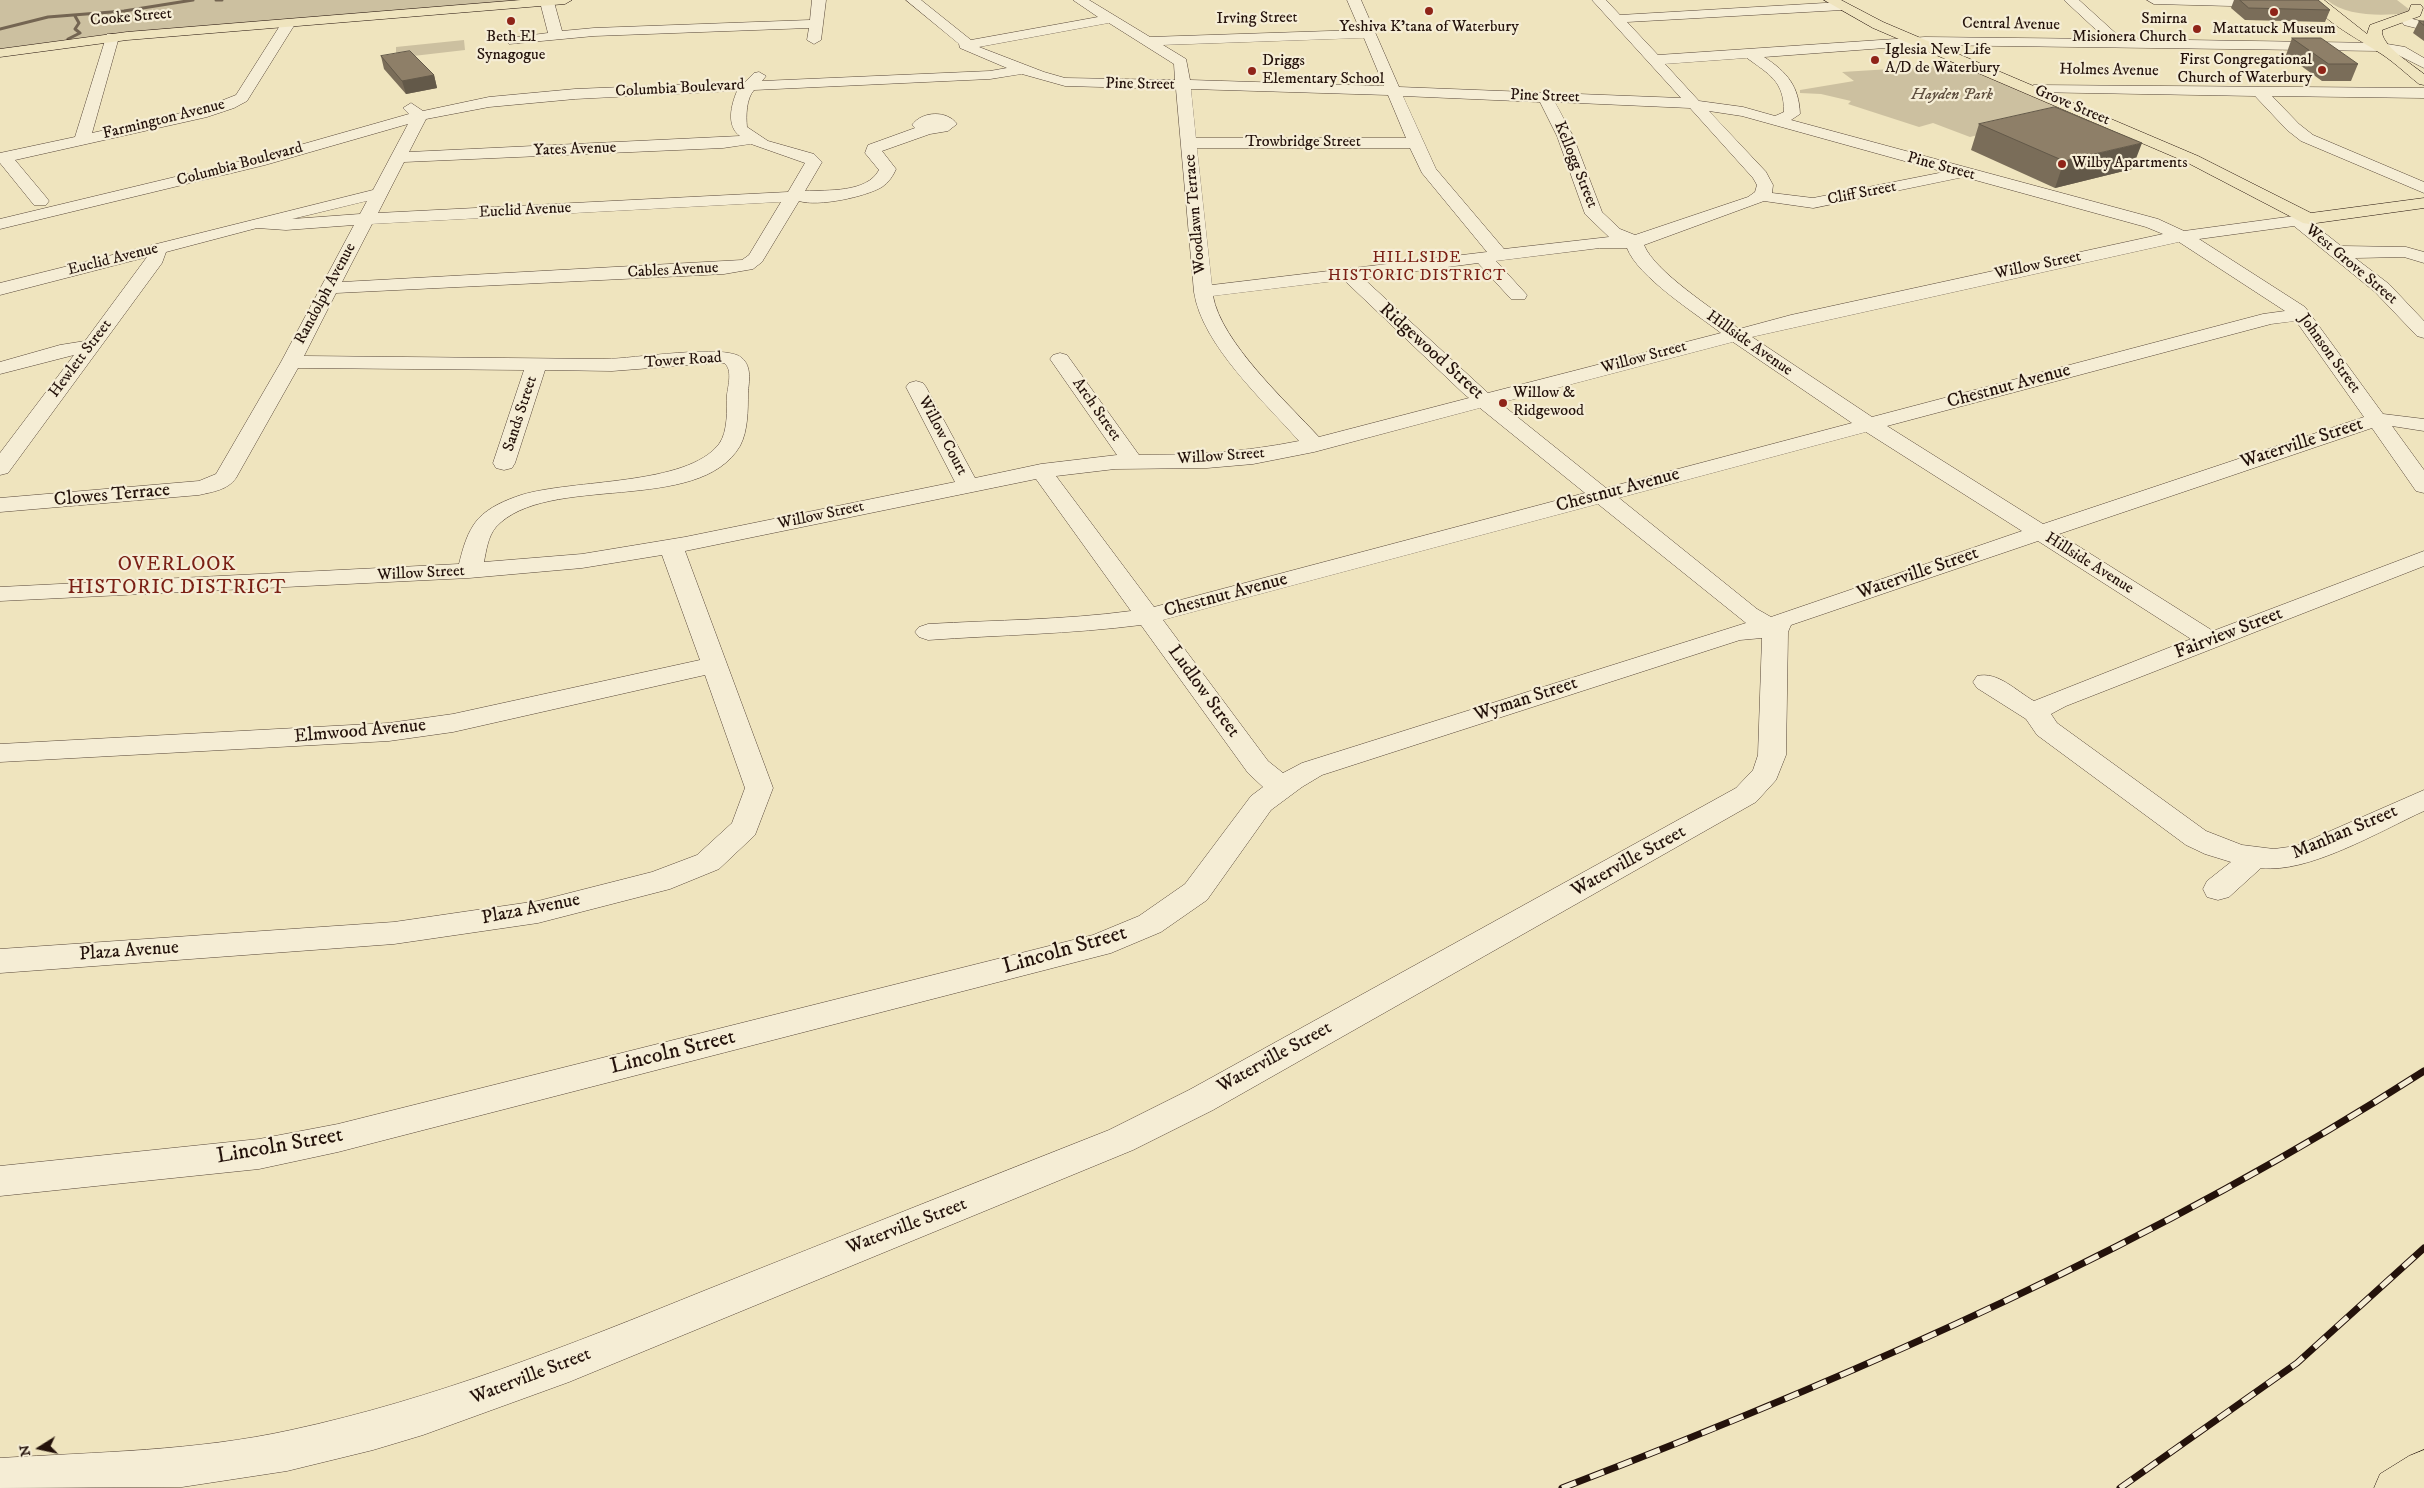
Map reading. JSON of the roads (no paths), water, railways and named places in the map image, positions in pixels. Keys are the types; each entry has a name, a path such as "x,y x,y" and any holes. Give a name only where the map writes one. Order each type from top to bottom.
{"main road":[{"name":"Cooke Street","path":"0,53 112,37 565,0"},
{"name":"Grove Street","path":"1837,3 1872,22 1916,42 2034,90 2192,159 2303,220"},
{"path":"2322,6 2362,15 2384,23 2408,16"},
{"path":"2322,6 2358,24 2408,16"},
{"path":"2322,6 2367,40 2381,47 2424,81"},
{"path":"2362,15 2408,16"},
{"path":"2381,47 2373,33 2375,28 2408,16"},
{"path":"2408,16 2396,34 2424,58"},
{"name":"Willow Street","path":"2303,220 2424,203"},
{"path":"2395,1488 2424,1470"}],"street":[{"path":"814,40 819,0"},
{"name":"Pine Street","path":"913,0 965,45 980,54 1048,78 1072,83 1394,91 1545,97 1695,105 1738,110 1961,173 2152,223 2182,236"},
{"path":"1082,1 1104,0"},
{"path":"1354,0 1431,174 1518,295"},
{"path":"1203,292 1600,243 1637,242 1700,218 1754,201 1762,196 1765,187 1762,179 1600,0"},
{"path":"2071,0 2118,43"},
{"path":"2154,0 2280,3"},
{"name":"Woodlawn Terrace","path":"1082,1 1181,62 1203,292 1207,313 1218,336 1314,445"},
{"path":"547,2 556,36"},
{"path":"1617,19 1837,3"},
{"path":"2299,4 2322,6"},
{"path":"2408,16 2424,26"},
{"path":"965,45 1110,19"},
{"name":"Farmington Avenue","path":"2,158 212,111 236,102 245,94 288,24"},
{"path":"514,41 594,32 816,24"},
{"name":"Irving Street","path":"1146,41 1369,34"},
{"path":"82,140 112,37"},
{"name":"Central Avenue","path":"1654,60 1916,42 2118,43 2381,47 2400,50 2424,64"},
{"path":"1750,53 1783,78 1790,86 1792,114 1777,121"},
{"name":"Columbia Boulevard","path":"0,224 326,130 414,111 531,97 973,66 1001,62"},
{"name":"Columbia Boulevard","path":"755,81 990,75 1023,70"},
{"path":"752,139 740,129 738,121 743,93 755,81"},
{"name":"Holmes Avenue","path":"2034,90 2424,93"},
{"path":"2259,91 2293,127 2307,138 2424,188"},
{"name":"Kellogg Street","path":"1545,97 1565,136 1594,214 1614,233 1637,242"},
{"name":"Columbia Boulevard","path":"0,210 40,201 258,162 342,138 414,111"},
{"name":"Randolph Avenue","path":"222,481 231,472 366,220 398,157 414,111"},
{"name":"Euclid Avenue","path":"256,223 286,224 794,197 813,198 859,190 880,182 888,170 873,153 874,148 928,129"},
{"name":"Columbia Boulevard","path":"326,130 342,138"},
{"name":"Yates Avenue","path":"398,157 723,143 752,139"},
{"name":"Cables Avenue","path":"330,288 741,267 750,264 756,258 813,167 814,160 768,147 752,139"},
{"name":"Trowbridge Street","path":"1189,143 1416,143"},
{"path":"2,158 40,201"},
{"name":"Cliff Street","path":"1762,196 1794,202 1813,203 1961,173"},
{"name":"Euclid Avenue","path":"0,289 353,198 379,194"},
{"name":"Willow Street","path":"0,594 469,571 582,561 671,546 1041,472 1133,462 1206,461 1253,457 1314,445 1734,334 1921,291 2182,236 2303,220"},
{"name":"West Grove Street","path":"2303,220 2336,251 2389,294 2424,332"},
{"name":"Johnson Street","path":"2182,236 2285,301 2302,315 2424,486"},
{"name":"Hillside Avenue","path":"1637,242 1635,246 1639,255 1655,273 1734,334 1868,425 2212,641"},
{"name":"Hewlett Street","path":"0,468 156,259 157,249"},
{"path":"2336,251 2370,253 2409,252 2424,258"},
{"name":"Ridgewood Street","path":"1349,275 1485,401 1748,614 1775,630"},
{"name":"Chestnut Avenue","path":"928,632 1044,625 1084,625 1147,617 2270,318 2302,315"},
{"path":"0,368 60,351 91,346"},
{"name":"Tower Road","path":"291,362 634,365 716,357 732,360 737,363 739,370 732,440 726,450 715,460 680,476 546,496 504,510 484,526 469,571"},
{"name":"Arch Street","path":"1060,359 1133,462"},
{"name":"Sands Street","path":"504,463 531,376 538,365"},
{"name":"Willow Court","path":"916,386 968,486"},
{"name":"Waterville Street","path":"0,1478 224,1462 325,1443 423,1416 537,1376 1121,1140 1209,1095 1746,795 1766,773 1772,755 1775,630 1779,622 1789,617 2336,432 2377,421 2400,420 2424,425"},
{"name":"Ludlow Street","path":"1041,472 1258,767 1282,787"},
{"name":"Clowes Terrace","path":"0,505 190,489 207,487 222,481"},
{"name":"Plaza Avenue","path":"0,961 394,933 538,912 659,881 708,862 745,828 759,788 671,546"},
{"name":"Fairview Street","path":"2038,714 2042,707 2057,700 2424,558"},
{"name":"Wyman Street","path":"1282,787 1302,774 1324,765 1704,643 1742,631 1775,630"},
{"name":"Elmwood Avenue","path":"0,753 389,732 453,723 714,665"},
{"path":"1986,682 2038,714 2038,718 2047,729 2184,830 2215,847 2253,857 2246,866 2218,889"},
{"name":"Lincoln Street","path":"0,1181 259,1154 330,1139 1100,945 1150,924 1196,892 1261,802 1282,787"},
{"name":"Manhan Street","path":"2253,857 2274,859 2301,855 2424,800"}],"waterway":[{"path":"0,29 48,17 124,11 193,0"},
{"path":"216,0 222,0"},
{"path":"68,39 80,33 75,29 79,23 75,16"}],"railway":[{"path":"1562,1488 1785,1399 1895,1352 2004,1302 2112,1249 2218,1193 2322,1134 2424,1071"},
{"path":"2120,1488 2297,1363 2424,1248"}],"place":[{"name":"Yeshiva K’tana of Waterbury","path":"1429,11"},
{"name":"Mattatuck Museum","path":"2274,12"},
{"name":"Beth El Synagogue","path":"511,21"},
{"name":"Smirna Misionera Church","path":"2197,29"},
{"name":"Iglesia New Life A/D de Waterbury","path":"1875,60"},
{"name":"First Congregational Church of Waterbury","path":"2322,70"},
{"name":"Driggs Elementary School","path":"1252,71"},
{"name":"Wilby Apartments","path":"2062,164"},
{"name":"Willow & Ridgewood","path":"1503,403"}],"district":[{"name":"HILLSIDE HISTORIC DISTRICT","path":"1417,268"},
{"name":"OVERLOOK HISTORIC DISTRICT","path":"177,578"}],"park label":[{"name":"Hayden Park","path":"1952,96"}]}
